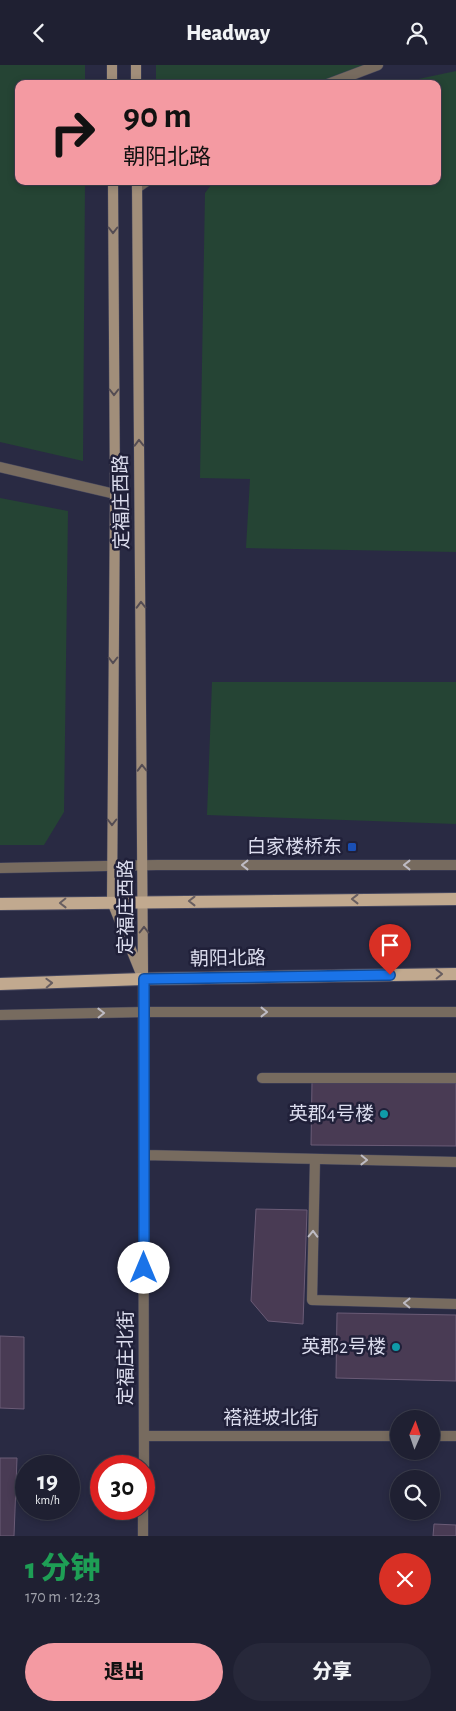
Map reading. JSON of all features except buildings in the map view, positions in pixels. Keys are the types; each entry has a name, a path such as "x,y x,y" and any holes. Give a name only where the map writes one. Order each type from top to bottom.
{"main road":[{"path":"112,65 112,80"},
{"path":"136,65 136,80"},
{"name":"定福庄西路","path":"113,185 115,494 112,902 144,979"},
{"name":"定福庄西路","path":"137,185 144,979"},
{"path":"0,904 456,899"},
{"name":"朝阳北路","path":"0,984 144,979 456,974"}],"street":[{"path":"339,80 378,65"},
{"path":"0,467 115,494"},
{"path":"0,869 143,865 456,865"},
{"name":"定福庄北街","path":"144,979 144,1455"},
{"path":"0,1015 145,1012 456,1012"},
{"path":"262,1078 456,1077"},
{"path":"144,1155 456,1162"},
{"path":"315,1159 312,1301 456,1304"},
{"name":"褡裢坡北街","path":"144,1436 390,1436"},
{"path":"440,1436 456,1436"},
{"path":"143,1520 143,1536"}],"green space":[{"path":"0,65 85,65 85,80 15,80 15,185 85,185 83,461 0,442"},
{"path":"156,65 378,65 339,80 156,80"},
{"path":"456,71 456,552 246,548 250,479 200,478 205,193 211,185 441,185 441,80 414,80"},
{"path":"0,498 68,511 64,812 44,845 0,845"},
{"path":"212,682 456,682 456,824 207,815"}],"place":[{"name":"白家楼桥东","path":"352,847"},
{"name":"英郡4号楼","path":"384,1114"},
{"name":"英郡2号楼","path":"396,1347"}],"route":[{"path":"144,1268 144,979 390,975"}]}
